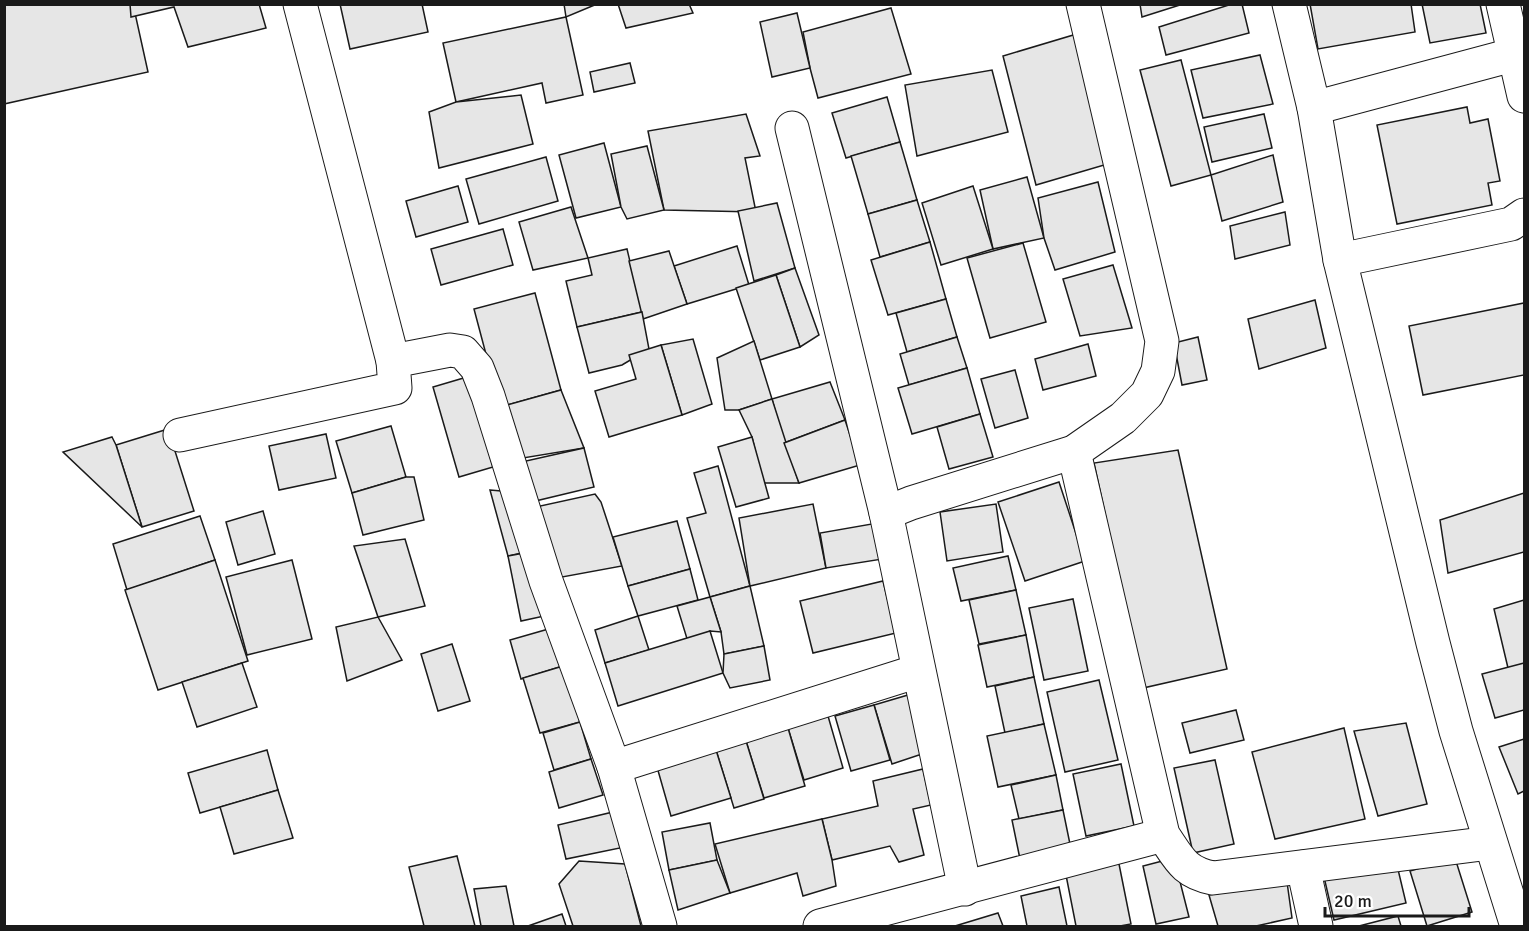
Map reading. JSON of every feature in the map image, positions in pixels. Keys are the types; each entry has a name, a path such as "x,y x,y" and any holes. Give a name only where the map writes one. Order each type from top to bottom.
{"street":[{"path":"180,435 395,388 393,361 300,4"},
{"path":"886,513 1074,452 1123,418 1147,394 1158,370 1162,341 1083,4"},
{"path":"1288,4 1314,108 1340,260 1442,676 1456,732 1517,927"},
{"path":"1503,4 1524,96"},
{"path":"1314,108 1516,54"},
{"path":"792,128 886,513 965,889"},
{"path":"1340,260 1511,224 1524,215"},
{"path":"393,361 450,350 463,352 477,368 488,396 543,572 614,766 660,927"},
{"path":"1074,452 1163,835 1190,871 1213,878 1490,843"},
{"path":"614,766 918,671"},
{"path":"819,927 1163,835"},
{"path":"1303,867 1316,927"}],"building":[{"path":"4,4 133,4 148,72 4,104"},
{"path":"130,4 259,4 266,28 188,47 174,7 131,17"},
{"path":"340,4 422,4 428,32 350,49"},
{"path":"564,4 597,4 566,17"},
{"path":"618,4 689,4 693,13 626,28"},
{"path":"1140,4 1183,4 1142,17"},
{"path":"1232,4 1242,4 1249,33 1166,55 1159,27"},
{"path":"1310,4 1411,4 1415,32 1318,49"},
{"path":"1422,4 1480,4 1486,33 1430,43"},
{"path":"891,8 911,74 818,98 803,32"},
{"path":"797,13 810,68 772,77 760,22"},
{"path":"566,17 583,95 546,103 542,83 456,102 443,43"},
{"path":"1080,33 1111,163 1036,185 1003,56"},
{"path":"1260,55 1273,104 1203,118 1191,70"},
{"path":"1181,60 1211,175 1171,186 1140,70"},
{"path":"630,63 635,83 594,92 590,72"},
{"path":"992,70 1008,132 917,156 905,85"},
{"path":"521,95 533,144 439,168 429,112 456,102"},
{"path":"887,97 900,142 846,158 832,113"},
{"path":"1467,107 1470,123 1488,119 1500,181 1488,183 1492,205 1397,224 1377,125"},
{"path":"746,114 760,156 745,158 756,212 664,210 648,131"},
{"path":"1264,114 1272,148 1212,162 1204,127"},
{"path":"900,142 917,200 868,214 851,156"},
{"path":"604,143 621,207 576,218 559,155"},
{"path":"647,146 664,210 627,219 621,207 611,154"},
{"path":"1273,155 1283,202 1222,221 1211,175"},
{"path":"546,157 558,201 479,224 466,179"},
{"path":"1027,177 1044,238 993,249 980,190"},
{"path":"1098,182 1115,252 1055,270 1044,238 1038,198"},
{"path":"458,186 468,222 416,237 406,201"},
{"path":"973,186 993,249 941,265 922,203"},
{"path":"917,200 930,242 880,257 868,214"},
{"path":"777,203 795,268 754,281 738,211"},
{"path":"571,207 588,258 533,270 519,222"},
{"path":"1285,212 1290,245 1235,259 1230,226"},
{"path":"503,229 513,265 441,285 431,249"},
{"path":"930,242 946,299 888,315 871,260"},
{"path":"1023,243 1046,322 990,338 967,258"},
{"path":"737,246 749,285 687,304 674,266"},
{"path":"627,249 642,312 577,327 566,281 592,275 588,258"},
{"path":"669,251 687,304 643,319 629,261"},
{"path":"1113,265 1132,328 1080,336 1063,279"},
{"path":"795,268 819,335 800,347 776,275"},
{"path":"776,275 800,347 760,360 736,288"},
{"path":"535,293 561,390 500,407 474,309"},
{"path":"946,299 957,337 907,352 896,313"},
{"path":"1315,300 1326,348 1259,369 1248,319"},
{"path":"1524,303 1524,375 1423,395 1409,326"},
{"path":"642,312 649,349 622,365 589,373 577,327"},
{"path":"957,337 967,368 909,385 900,354"},
{"path":"1198,337 1207,380 1182,385 1174,343"},
{"path":"693,339 712,404 682,415 661,345"},
{"path":"754,341 772,399 739,410 725,410 717,358"},
{"path":"1088,344 1096,376 1043,390 1035,359"},
{"path":"661,345 682,415 609,437 595,391 636,379 629,355"},
{"path":"967,368 980,414 912,434 898,388"},
{"path":"1015,370 1028,418 995,428 981,379"},
{"path":"467,377 493,467 459,477 433,387"},
{"path":"830,382 845,420 784,443 772,399"},
{"path":"561,390 584,448 517,459 500,407"},
{"path":"772,399 799,483 763,483 752,437 739,410"},
{"path":"980,414 993,457 949,469 937,427"},
{"path":"845,420 860,465 799,483 784,443"},
{"path":"391,426 406,477 352,493 336,441"},
{"path":"168,429 194,511 142,527 116,445"},
{"path":"326,434 336,478 279,490 269,446"},
{"path":"112,437 116,445 142,527 63,452"},
{"path":"752,437 769,498 736,507 718,447"},
{"path":"584,448 594,487 527,503 517,463"},
{"path":"1178,450 1227,669 1143,688 1094,463"},
{"path":"718,466 750,586 710,597 687,518 706,513 694,473"},
{"path":"406,477 414,477 424,520 363,535 352,493"},
{"path":"1059,482 1085,561 1025,581 998,502"},
{"path":"490,490 512,492 535,550 508,556"},
{"path":"1524,493 1524,552 1448,573 1440,520"},
{"path":"595,494 601,502 622,566 546,580 531,508"},
{"path":"813,504 826,568 750,586 739,518"},
{"path":"996,504 1003,552 947,561 940,512"},
{"path":"263,511 275,554 238,565 226,522"},
{"path":"200,516 215,560 127,590 113,544"},
{"path":"677,521 690,569 628,586 613,537"},
{"path":"883,522 889,558 826,568 820,533"},
{"path":"405,539 425,606 378,617 354,546"},
{"path":"535,551 549,615 521,621 508,556"},
{"path":"1008,556 1016,590 961,601 953,568"},
{"path":"215,560 248,661 158,690 125,590"},
{"path":"292,560 312,639 247,655 226,577"},
{"path":"690,569 698,600 638,616 628,586"},
{"path":"883,581 896,633 813,653 800,601"},
{"path":"750,586 764,646 724,654 721,632 710,597"},
{"path":"1016,590 1026,635 979,644 969,600"},
{"path":"710,597 721,632 710,631 688,642 677,606"},
{"path":"1073,599 1088,671 1044,680 1029,608"},
{"path":"1524,600 1524,664 1508,668 1494,609"},
{"path":"638,616 649,650 605,663 595,630"},
{"path":"378,617 402,660 347,681 336,627"},
{"path":"552,628 563,666 521,679 510,640"},
{"path":"710,631 723,673 618,706 605,663"},
{"path":"1026,635 1034,677 987,687 978,645"},
{"path":"452,644 470,701 438,711 421,654"},
{"path":"764,646 770,680 730,688 723,673 724,654"},
{"path":"242,663 257,707 197,727 182,682"},
{"path":"1524,663 1524,710 1495,718 1482,674"},
{"path":"563,666 580,722 540,733 523,678"},
{"path":"1034,677 1044,724 1005,733 995,686"},
{"path":"1099,680 1118,760 1065,772 1047,692"},
{"path":"908,695 925,753 892,764 874,705"},
{"path":"874,705 890,760 851,771 835,716"},
{"path":"1236,710 1244,740 1190,753 1182,723"},
{"path":"828,716 843,768 804,780 788,728"},
{"path":"580,722 591,759 554,770 543,733"},
{"path":"1406,723 1427,804 1378,816 1354,731"},
{"path":"1044,724 1056,775 998,787 987,736"},
{"path":"788,728 805,786 764,798 746,741"},
{"path":"1344,728 1365,819 1275,839 1252,752"},
{"path":"1524,739 1524,791 1518,794 1499,747"},
{"path":"746,741 764,799 734,808 716,750"},
{"path":"267,750 278,790 200,813 188,773"},
{"path":"716,750 731,798 671,816 657,767"},
{"path":"591,759 603,795 559,808 549,772"},
{"path":"1215,760 1234,844 1193,853 1174,768"},
{"path":"1121,764 1134,826 1086,836 1073,774"},
{"path":"923,769 931,805 913,809 924,855 899,862 890,846 832,860 822,819 878,806 873,781"},
{"path":"1056,775 1063,810 1019,819 1011,785"},
{"path":"278,790 293,838 234,854 220,807"},
{"path":"1063,810 1071,849 1020,859 1012,820"},
{"path":"613,812 620,848 566,859 558,825"},
{"path":"822,819 836,886 803,896 797,873 730,893 715,844"},
{"path":"710,823 717,860 669,870 662,832"},
{"path":"457,856 475,926 424,926 409,867"},
{"path":"1174,858 1189,917 1156,924 1143,866"},
{"path":"1455,858 1472,912 1427,926 1410,871"},
{"path":"1118,859 1131,924 1076,926 1065,870"},
{"path":"717,860 730,893 678,910 669,870"},
{"path":"579,861 625,864 641,926 573,926 559,884"},
{"path":"1396,861 1406,903 1334,920 1324,877"},
{"path":"1287,882 1292,918 1256,926 1218,926 1209,895"},
{"path":"506,886 514,926 481,926 474,889"},
{"path":"1059,887 1067,926 1027,926 1021,896"},
{"path":"998,913 1003,926 955,926"},
{"path":"562,914 566,926 528,926"},
{"path":"1398,916 1401,926 1359,926"}]}
